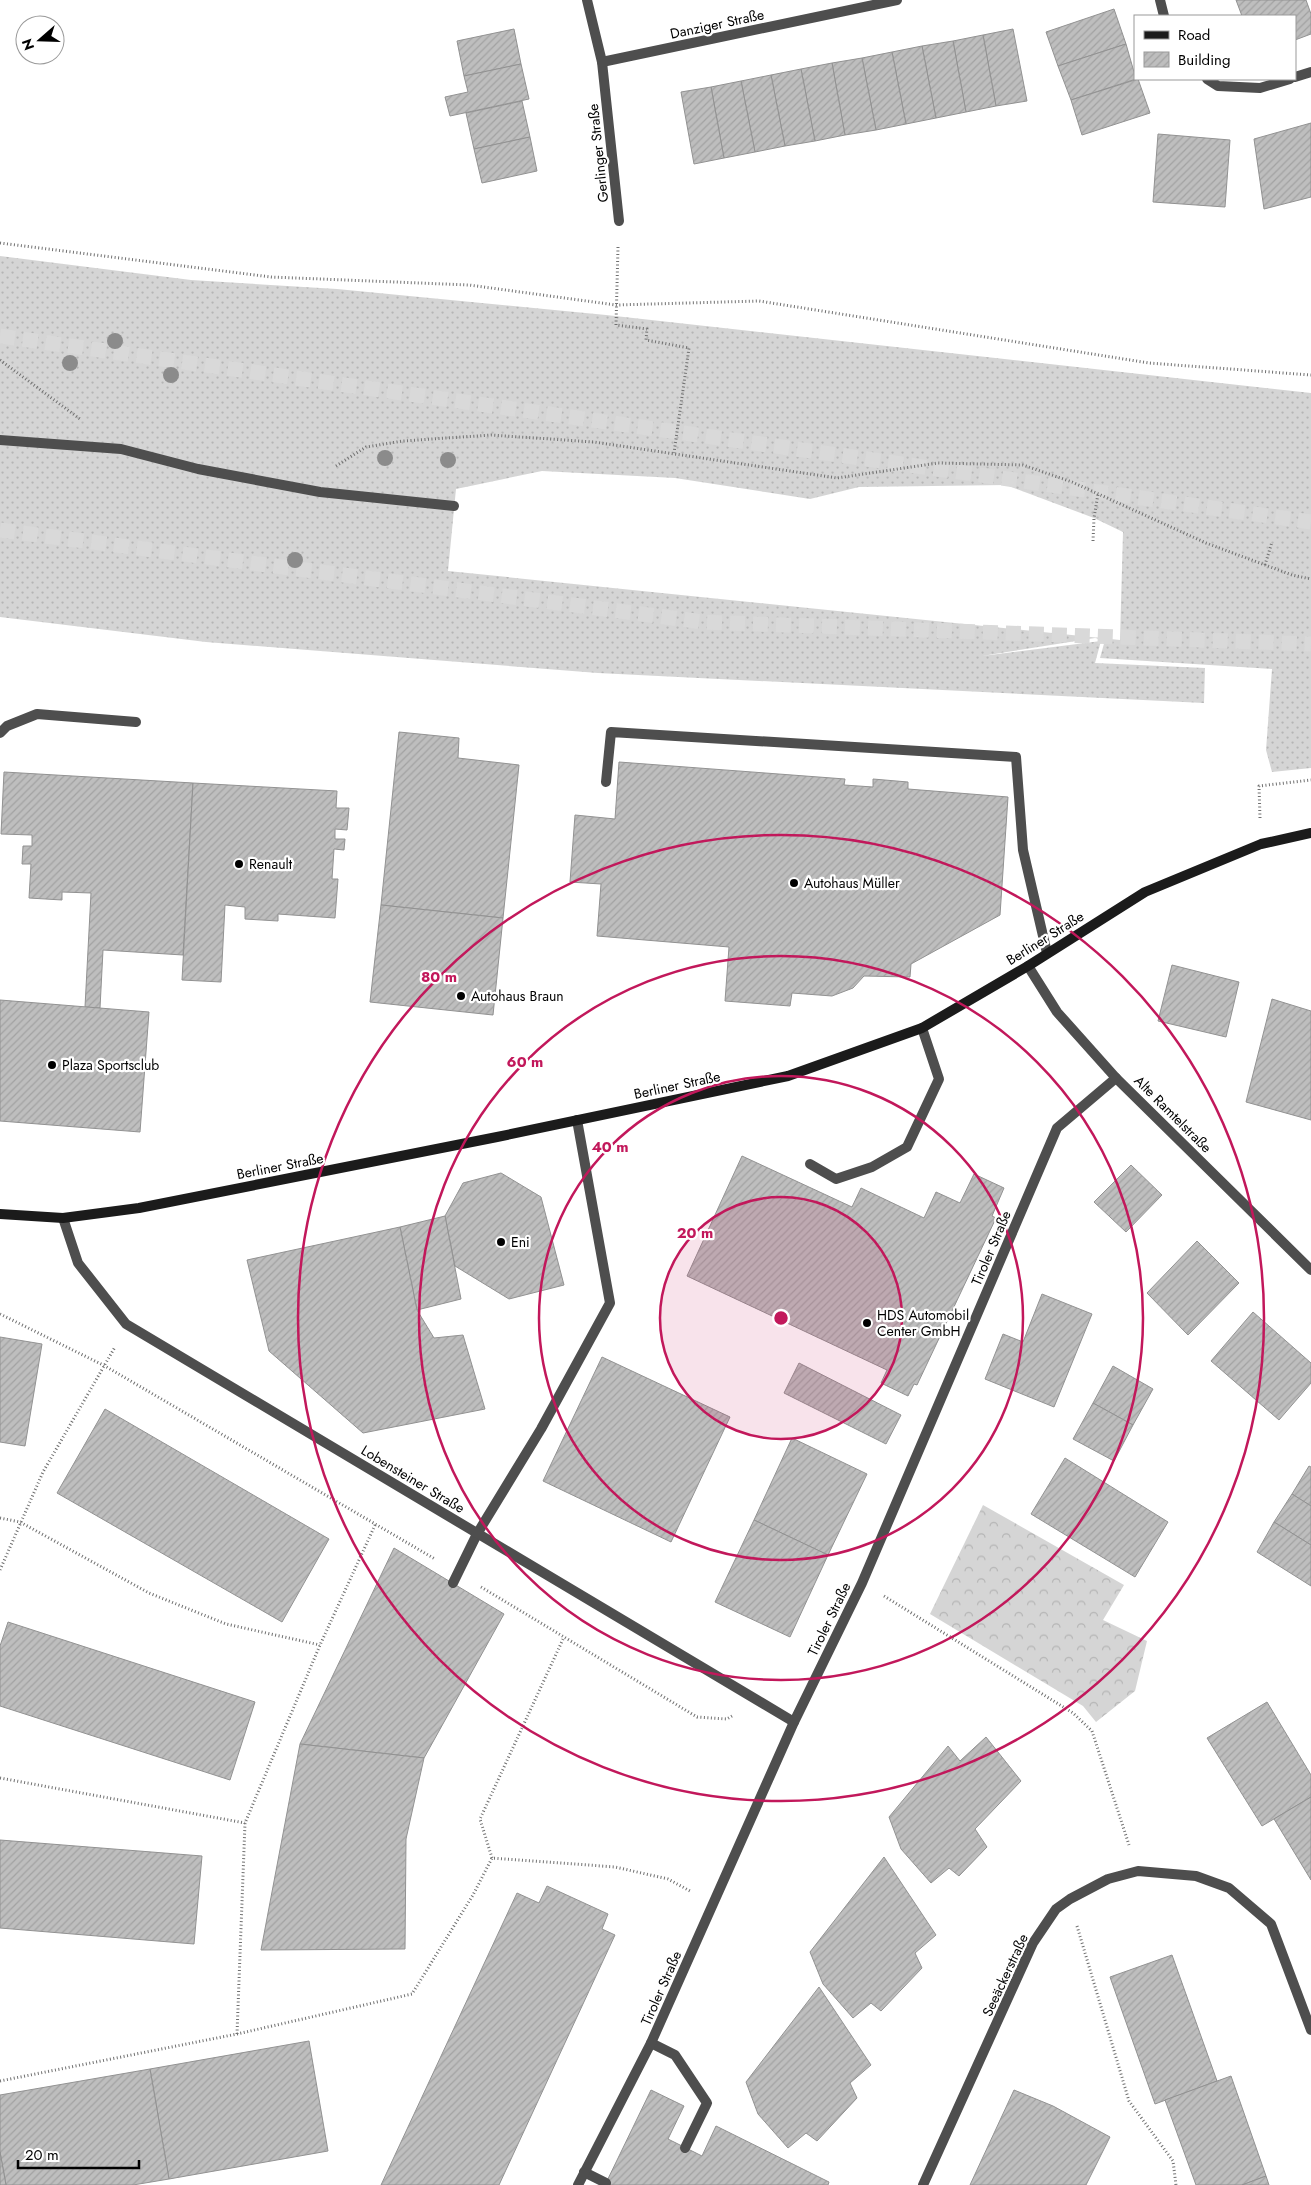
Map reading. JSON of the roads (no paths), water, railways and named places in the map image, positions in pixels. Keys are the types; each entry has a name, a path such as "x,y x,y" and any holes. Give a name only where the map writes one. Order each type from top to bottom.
{"main road":[{"name":"Berliner Straße","path":"0,1214 63,1218 139,1208 788,1076 922,1028 1028,966 1145,892 1261,844 1311,833"}],"street":[{"name":"Gerlinger Straße","path":"588,0 602,62 619,221"},
{"name":"Danziger Straße","path":"602,62 897,0"},
{"path":"1160,0 1164,15"},
{"path":"1296,77 1311,72"},
{"path":"1209,80 1218,86 1260,88 1287,80"},
{"path":"0,440 121,450 198,469 320,492 454,506"},
{"path":"0,733 7,726 37,714 136,722"},
{"path":"606,782 612,732 1016,757 1023,850 1047,953"},
{"name":"Alte Ramtelstraße","path":"1028,966 1057,1012 1116,1078 1311,1270"},
{"path":"810,1164 836,1179 872,1167 907,1147 939,1080 922,1028"},
{"name":"Tiroler Straße","path":"578,2185 651,2043 794,1722 862,1583 1057,1128 1116,1078"},
{"path":"453,1583 477,1534 541,1429 610,1303 577,1120"},
{"name":"Lobensteiner Straße","path":"63,1218 78,1263 126,1324 794,1722"},
{"name":"Seeäckerstraße","path":"923,2185 1033,1943 1056,1909 1070,1899 1108,1880 1138,1870 1196,1876 1230,1888 1271,1924 1311,2030"},
{"path":"651,2043 675,2054 707,2103 685,2148"},
{"path":"584,2172 606,2183"}],"tunnel":[{"path":"0,336 1311,522"},
{"path":"0,530 703,622 1311,644"}],"place":[{"name":"Renault","path":"239,864"},
{"name":"Autohaus Müller","path":"794,883"},
{"name":"Autohaus Braun","path":"461,996"},
{"name":"Plaza Sportsclub","path":"52,1065"},
{"name":"Eni","path":"501,1242"},
{"name":"HDS Automobil Center GmbH","path":"867,1323"}]}
